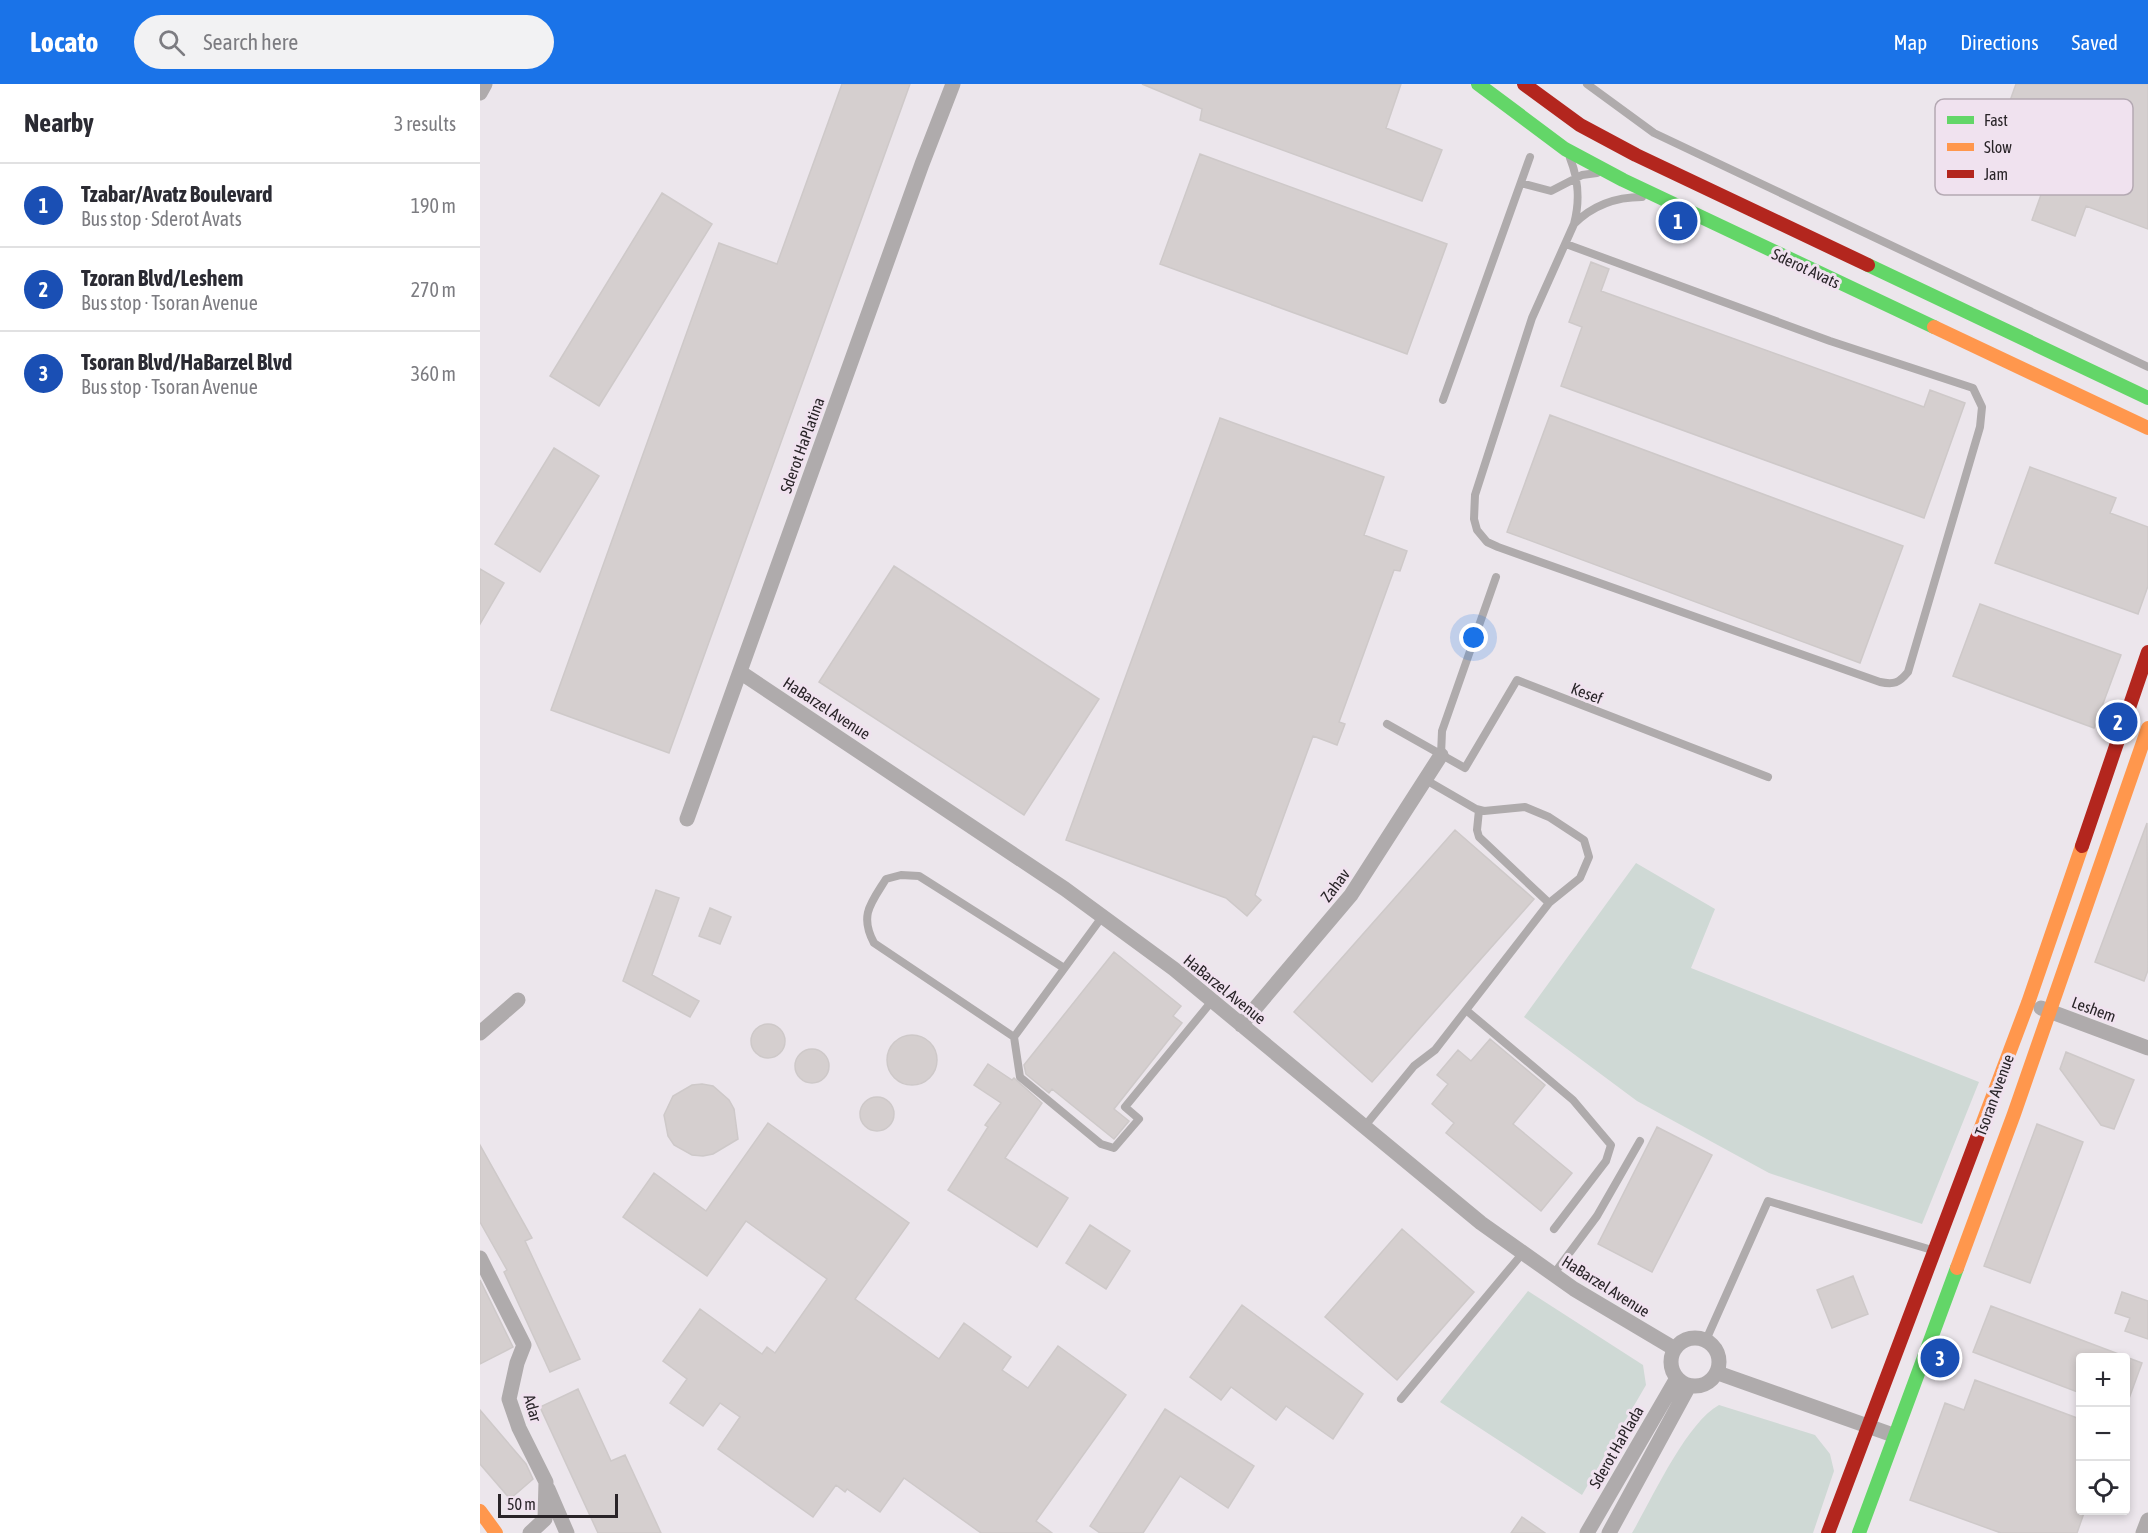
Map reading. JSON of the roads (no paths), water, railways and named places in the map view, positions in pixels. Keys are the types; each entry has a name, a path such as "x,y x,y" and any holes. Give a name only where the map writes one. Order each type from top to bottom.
{"street":[{"path":"480,93 485,84"},
{"name":"Sderot HaPlatina","path":"687,819 953,84"},
{"name":"Sderot Avats","path":"1478,84 1568,155 2148,429"},
{"name":"Sderot Avats","path":"1524,84 1580,125 1636,155 2148,398"},
{"name":"Tsoran Avenue","path":"1828,1533 2028,1003 2148,652"},
{"name":"HaBarzel Avenue","path":"740,672 931,798 1102,917 1212,1001 1522,1254 1674,1349"},
{"name":"Tsoran Avenue","path":"1859,1533 2050,1011 2148,728"},
{"name":"Zahav","path":"1241,1025 1351,895 1441,755"},
{"path":"480,1033 518,1000"},
{"name":"Leshem","path":"2028,1003 2148,1048"},
{"name":"Adar","path":"480,1258 524,1345 517,1363 509,1399 519,1428 546,1482 546,1519 530,1533"},
{"path":"1685,1340 1706,1340 1717,1350 1720,1365 1718,1373 1706,1384 1683,1382 1671,1364 1674,1349 1685,1340"},
{"path":"1718,1373 1893,1435"},
{"name":"Sderot HaPlada","path":"1587,1533 1683,1382"},
{"name":"Sderot HaPlada","path":"1609,1533 1683,1382"},
{"path":"546,1482 567,1533"},
{"path":"480,1511 496,1533"},
{"path":"2144,1533 2148,1520"}],"lane":[{"path":"1587,84 1654,133 2148,367"},
{"path":"1566,244 1830,342 1973,388 1982,407 1980,427 1908,672 1900,681 1891,684 1880,682 1498,548 1481,537 1474,519 1473,507 1480,477 1532,318 1574,224 1579,200 1576,177 1568,155"},
{"path":"1561,186 1570,176 1568,155"},
{"path":"1443,400 1530,157"},
{"path":"1521,183 1545,191 1590,173 1612,175"},
{"path":"1574,224 1590,211 1618,198 1662,200"},
{"path":"1387,724 1441,755 1442,731 1496,577"},
{"name":"Kesef","path":"1441,755 1465,768 1517,680 1768,777"},
{"path":"1364,1127 1414,1066 1435,1050 1549,903 1580,878 1589,857 1584,840 1564,825 1525,807 1479,810 1426,780"},
{"path":"1479,810 1477,831 1479,837 1549,903"},
{"path":"1014,1037 874,943 866,929 868,908 886,879 901,875 919,876 1064,968"},
{"path":"1102,917 1014,1037 1020,1077 1101,1144 1114,1148 1139,1119 1125,1107 1212,1001"},
{"path":"1466,1010 1573,1100 1611,1145 1606,1161 1554,1229"},
{"path":"1553,1275 1597,1216 1640,1141"},
{"path":"1706,1340 1768,1201 1936,1251"},
{"path":"1401,1399 1522,1254"}],"place":[{"name":"Tzabar/Avatz Boulevard","path":"1678,221"},
{"name":"Tzoran Blvd/Leshem","path":"2118,722"},
{"name":"Tsoran Blvd/HaBarzel Blvd","path":"1940,1358"}]}
